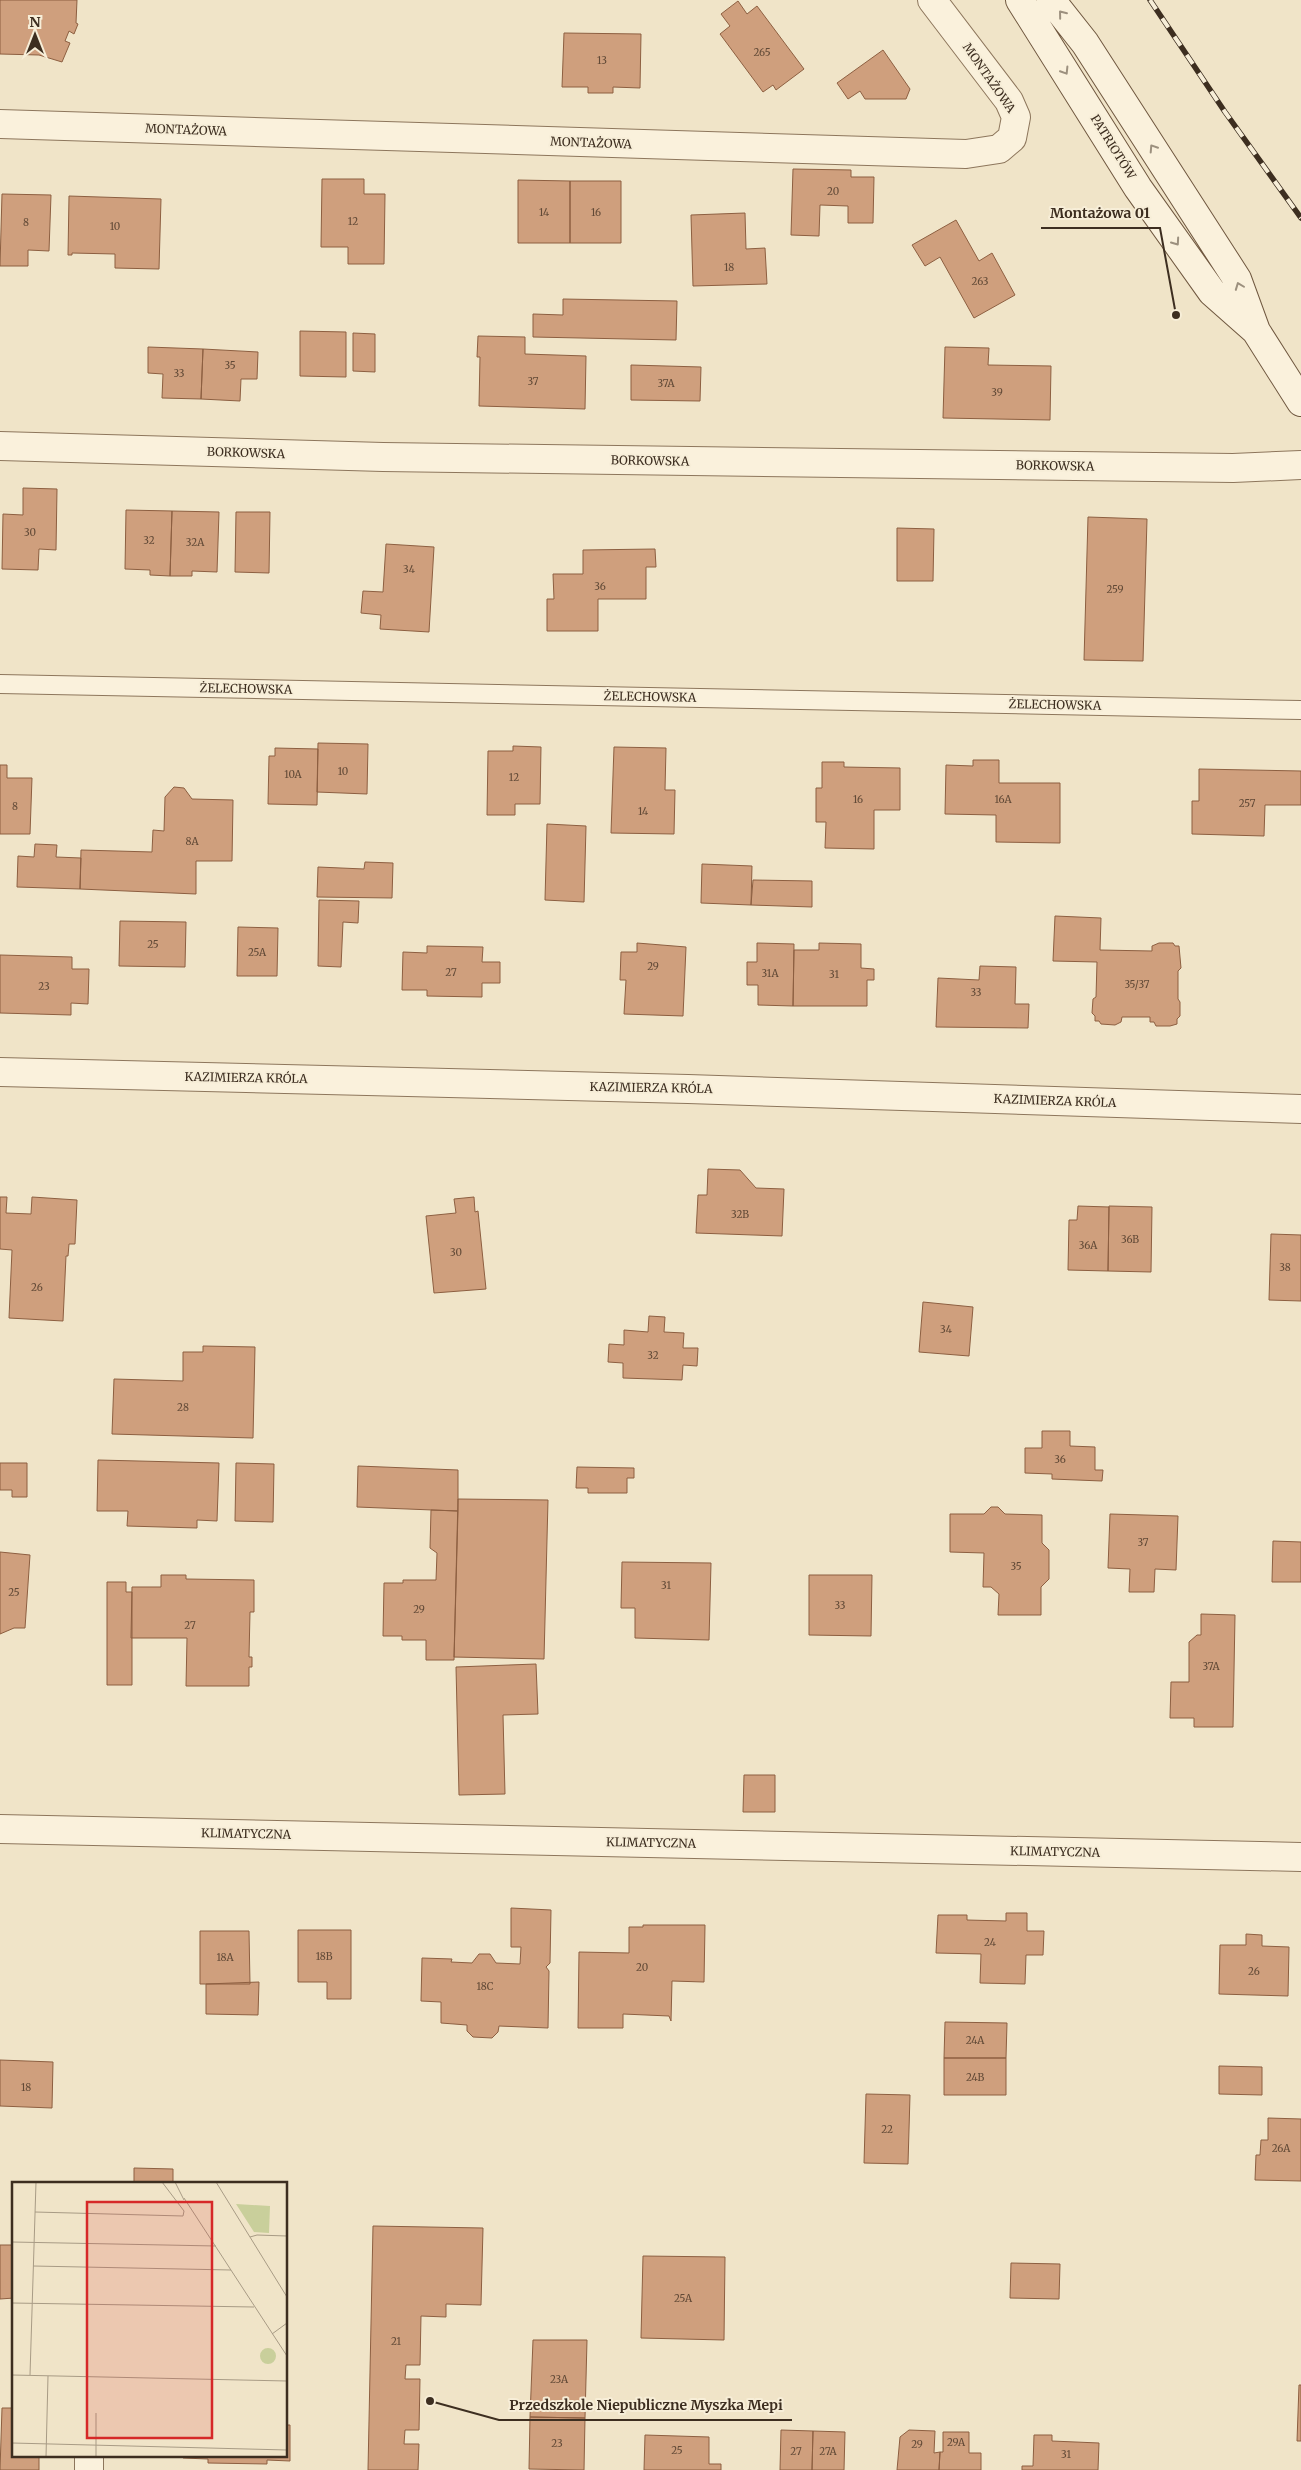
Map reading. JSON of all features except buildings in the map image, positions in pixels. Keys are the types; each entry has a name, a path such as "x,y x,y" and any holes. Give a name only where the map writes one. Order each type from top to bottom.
{"street":[{"name":"MONTAŻOWA","path":"0,124 956,154 999,149 1012,138 1016,117 1009,101 932,0"},
{"name":"PATRIOTÓW","path":"1020,0 1138,188 1212,292 1256,332"},
{"name":"PATRIOTÓW","path":"1051,0 1085,43 1237,279 1256,332 1301,402"},
{"name":"BORKOWSKA","path":"0,446 383,457 1233,468 1301,465"},
{"name":"KAZIMIERZA KRÓLA","path":"0,1072 698,1089 1301,1109"},
{"name":"KLIMATYCZNA","path":"0,1829 1301,1857"}],"lane":[{"name":"ŻELECHOWSKA","path":"0,684 1301,710"}],"railway":[{"path":"1150,0 1225,112 1301,218"}],"place":[{"name":"Montażowa 01","path":"1176,315"},
{"name":"Przedszkole Niepubliczne Myszka Mepi","path":"430,2401"}]}
